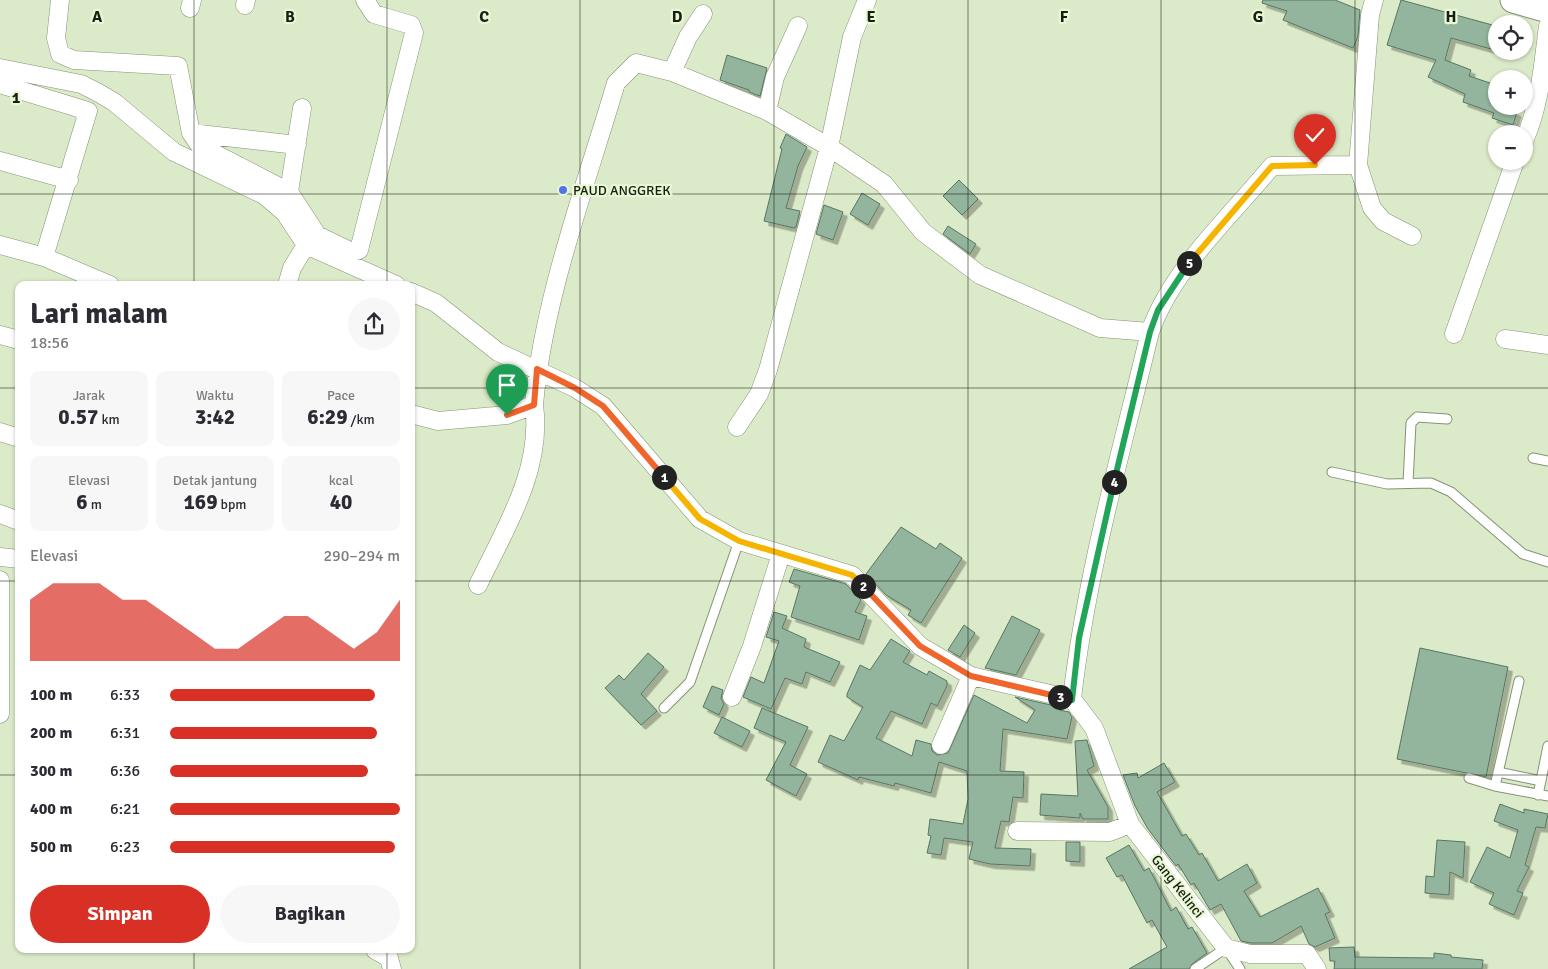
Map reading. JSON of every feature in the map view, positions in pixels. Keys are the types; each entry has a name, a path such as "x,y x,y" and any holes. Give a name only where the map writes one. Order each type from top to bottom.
{"main road":[{"path":"1513,0 1548,10"}],"street":[{"path":"60,0 56,38 60,54 74,60 178,66 191,133 200,146 289,192 317,235 352,252 359,250 414,34 411,25 374,14 365,0"},
{"path":"737,427 759,394 768,370 829,147 852,37 867,0"},
{"path":"1374,0 1370,15 1358,165 1372,208 1383,221 1412,236"},
{"path":"672,72 688,37 703,14"},
{"path":"767,111 775,77 798,26"},
{"path":"1531,125 1539,89 1548,26"},
{"path":"478,585 520,495 536,443 534,405 537,369 557,281 616,83 636,63 672,72 767,111 829,147 884,184 923,232 980,275 1100,328 1150,332"},
{"path":"0,68 81,84 98,92 114,102 174,152 264,195 284,213 306,245 387,281"},
{"path":"0,84 88,111 69,180 44,257"},
{"path":"289,192 302,108"},
{"path":"191,133 297,145"},
{"path":"0,161 69,180"},
{"path":"415,294 436,303 498,352 575,388 603,406 700,519 739,541 852,575 920,646 971,676 1072,700 1079,638 1089,586 1150,332 1158,310 1182,270 1272,166 1358,165"},
{"path":"1454,334 1512,170"},
{"path":"0,245 44,257 98,281"},
{"path":"288,281 292,268 306,245"},
{"path":"0,335 15,339"},
{"path":"1505,339 1548,345"},
{"path":"415,415 438,420 507,415 534,405"},
{"path":"0,432 15,437"},
{"path":"0,514 15,520"},
{"path":"732,697 752,646 781,554"},
{"path":"0,557 15,559"},
{"path":"0,580 0,714"},
{"path":"941,745 971,676"},
{"name":"Gang Kelinci","path":"1072,700 1094,728 1130,824 1226,948"},
{"path":"1017,831 1110,832 1130,824"},
{"path":"1226,948 1250,954 1307,954 1317,969"},
{"path":"380,953 389,958 392,969"},
{"path":"398,953 402,969"}],"lane":[{"path":"1408,483 1411,423 1413,419 1417,417 1447,419"},
{"path":"1533,458 1548,461"},
{"path":"1332,472 1387,484 1431,482 1452,492 1523,554 1548,562"},
{"path":"664,708 690,682 739,541"},
{"path":"1495,786 1519,681"},
{"path":"1538,795 1548,746"},
{"path":"1498,772 1541,781"},
{"path":"1469,778 1495,786 1548,796"},
{"path":"1195,969 1226,948"},
{"name":"Gang Kelinci","path":"1226,948 1240,969"}],"building":[{"path":"1263,0 1335,0 1360,10 1358,36 1353,48 1283,20 1287,11 1262,3"},
{"path":"1401,0 1488,24 1488,48 1451,38 1445,60 1471,70 1469,76 1488,82 1488,111 1463,102 1465,94 1428,77 1436,60 1387,45"},
{"path":"727,55 767,68 760,96 720,80"},
{"path":"1493,115 1516,115 1513,125 1492,118"},
{"path":"786,134 807,147 798,166 786,208 800,211 796,227 794,228 764,221 782,149 780,148"},
{"path":"959,180 978,199 962,215 943,196"},
{"path":"862,193 880,204 868,225 850,214"},
{"path":"824,205 843,212 833,240 816,234"},
{"path":"948,226 976,244 970,254 943,234"},
{"path":"901,527 936,549 940,543 962,558 921,623 908,615 911,610 886,595 866,574"},
{"path":"794,569 846,584 861,600 855,612 867,616 859,640 791,617 800,586 789,582"},
{"path":"774,612 787,616 782,628 806,639 804,647 840,662 830,682 806,672 802,684 785,678 771,709 743,697 751,677 764,683 779,641 766,637"},
{"path":"1012,616 1040,630 1016,675 985,668"},
{"path":"964,625 975,633 960,657 948,650"},
{"path":"891,639 910,651 903,662 927,675 929,671 947,681 947,686 937,706 931,703 922,724 891,711 876,738 912,756 916,740 931,744 932,751 937,755 948,753 974,695 1027,723 1035,710 1015,697 1060,707 1059,710 1069,712 1072,717 1067,739 1003,729 1000,771 1024,772 1023,798 1013,797 1009,822 1001,821 995,848 1031,849 1030,866 990,864 969,859 973,842 944,838 941,855 927,853 931,836 928,835 930,819 963,824 968,799 967,771 939,762 931,793 895,783 894,786 859,777 858,780 818,762 830,735 844,741 863,707 847,697 860,665 870,670"},
{"path":"1420,648 1508,667 1486,777 1397,759"},
{"path":"648,653 664,667 641,694 657,711 641,725 605,688 619,675 624,680"},
{"path":"712,686 723,690 721,698 724,704 719,715 703,707"},
{"path":"762,708 808,727 790,765 807,774 796,796 766,780 786,742 754,728"},
{"path":"722,717 750,731 742,747 714,733"},
{"path":"1087,740 1094,766 1087,770 1108,807 1108,819 1083,819 1080,813 1080,818 1040,815 1041,794 1078,796 1075,741"},
{"path":"1164,763 1175,782 1157,792 1182,836 1186,834 1199,855 1202,853 1218,881 1247,864 1257,883 1244,891 1260,917 1318,888 1330,912 1325,914 1335,938 1315,947 1309,944 1301,926 1272,943 1241,941 1221,904 1210,910 1194,883 1191,885 1178,864 1176,866 1148,829 1135,806 1123,775 1137,773 1138,778"},
{"path":"1500,804 1524,813 1524,809 1548,814 1545,828 1536,827 1525,865 1529,867 1517,891 1523,893 1514,915 1489,904 1494,893 1470,882 1487,847 1510,858 1518,830 1494,821"},
{"path":"1437,840 1465,842 1463,878 1450,872 1449,895 1425,893 1426,876 1434,877"},
{"path":"1066,842 1080,842 1080,862 1066,861"},
{"path":"1129,845 1144,871 1149,868 1171,911 1176,907 1188,929 1192,927 1207,953 1192,964 1189,969 1129,969 1167,947 1152,920 1147,923 1122,875 1117,877 1106,858"},
{"path":"1354,947 1355,957 1434,958 1434,953 1451,955 1451,957 1483,960 1482,969 1334,969 1335,961 1330,961 1329,948"}],"place":[{"name":"PAUD ANGGREK","path":"563,190"}],"route":[{"path":"507,415 534,405 537,369 575,388 603,406 700,519 739,541 852,575 920,646 971,676 1072,700 1079,638 1089,586 1150,332 1158,310 1182,270 1242,203 1272,166 1315,165"}]}
